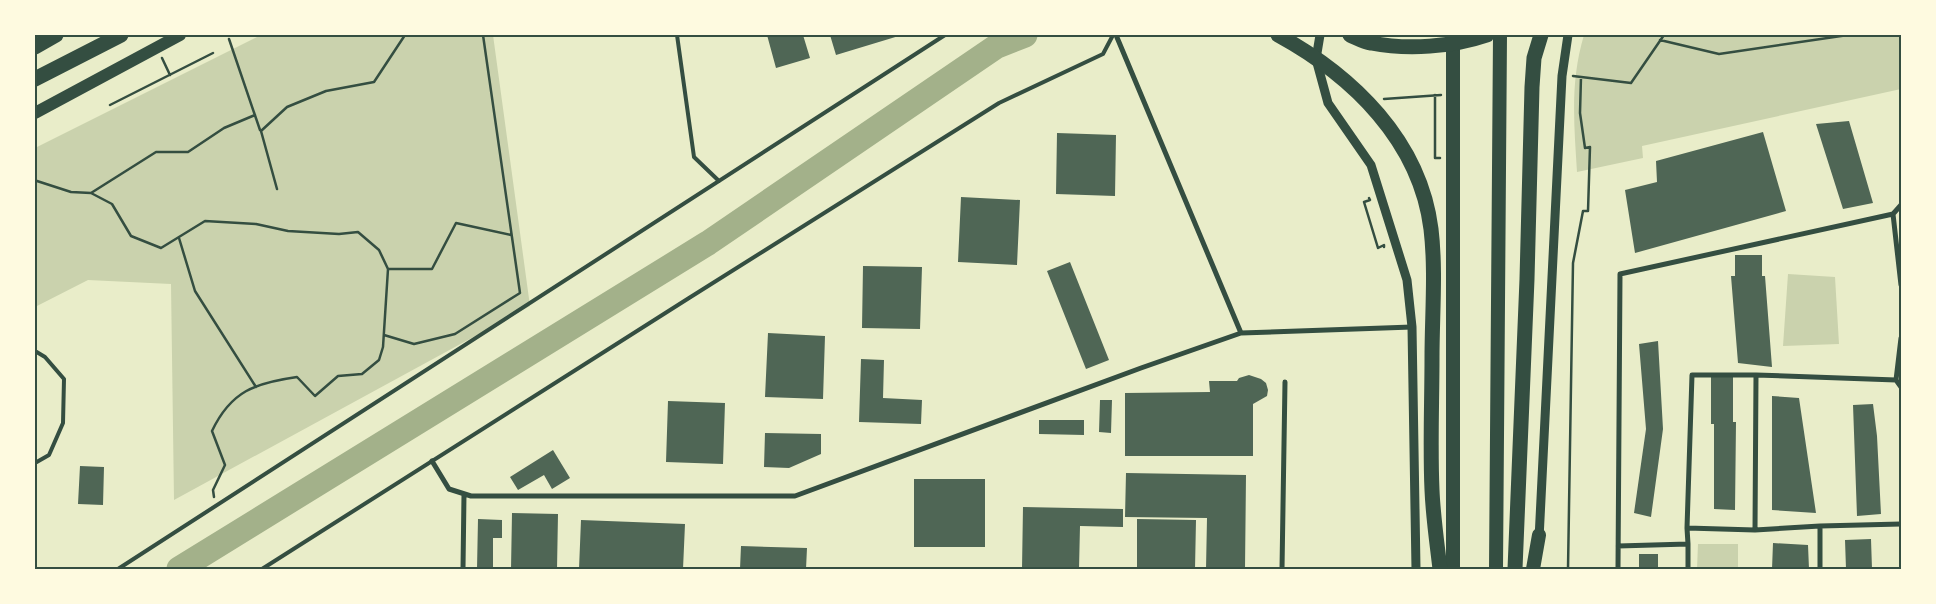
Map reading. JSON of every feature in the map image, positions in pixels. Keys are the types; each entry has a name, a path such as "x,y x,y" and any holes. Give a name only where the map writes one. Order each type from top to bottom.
{"highway":[{"path":"35,47 56,35"},
{"path":"35,79 122,35"},
{"path":"1278,35 1295,44 1330,68 1355,89 1385,120 1406,154 1422,192 1431,229 1432,490 1440,569"},
{"path":"1350,35 1371,43 1400,46 1434,46 1471,40 1487,35"},
{"path":"1453,35 1453,569"},
{"path":"1496,569 1500,35"},
{"path":"1515,569 1527,279 1532,88 1534,58 1542,35"},
{"path":"1533,569 1540,535"}],"main road":[{"path":"35,112 180,35"}],"street":[{"path":"1114,35 1241,334"},
{"path":"1320,35 1316,59 1328,103 1371,165 1407,280 1412,327 1416,569"},
{"path":"1539,569 1562,76 1568,35"},
{"path":"1618,569 1620,274 1893,214 1901,205"},
{"path":"1893,214 1901,285"},
{"path":"432,461 449,489 464,494 480,496 795,496 1241,334 1412,327"},
{"path":"1901,338 1896,380 1901,387"},
{"path":"1688,569 1687,528 1692,375 1756,375 1896,380"},
{"path":"1755,530 1756,375"},
{"path":"1282,569 1285,382"},
{"path":"463,569 464,494"},
{"path":"1687,528 1755,530 1901,524"},
{"path":"1820,526 1820,569"},
{"path":"1618,546 1688,544"}],"lane":[{"path":"677,35 694,157 719,181"},
{"path":"118,569 945,35"},
{"path":"262,569 999,103 1103,54 1114,35"},
{"path":"35,351 44,357 64,379 63,423 49,454 35,463"}],"path":[{"path":"261,131 287,107 326,90 374,82 405,35"},
{"path":"384,335 414,344 455,334 520,293 483,35"},
{"path":"1568,569 1572,263 1583,211 1588,211 1590,147 1585,148 1580,113 1581,76 1631,83 1664,35"},
{"path":"1660,40 1719,54 1848,35"},
{"path":"229,40 261,131 277,189"},
{"path":"110,105 213,53"},
{"path":"1435,96 1434,158 1442,158"},
{"path":"91,193 156,152 188,152 224,128 255,115"},
{"path":"35,182 71,192 91,193 112,204 131,236 161,248 205,221 256,224 288,230 339,234 358,232 380,250 388,269 384,347 379,360 362,374 338,376 315,396 297,377 271,380 242,392 220,414 212,431 225,465 213,490 215,506"},
{"path":"1370,200 1364,202 1378,248 1384,245"},
{"path":"388,269 432,269 456,223 511,235"},
{"path":"178,238 195,291 256,386"}],"green space":[{"path":"261,35 493,35 530,306 174,500 171,284 88,280 35,307 35,148"},
{"path":"1584,35 1901,35 1901,89 1642,146 1643,158 1577,172 1574,103 1577,69"},
{"path":"1788,274 1835,277 1839,344 1783,346"},
{"path":"1698,544 1738,544 1738,569 1697,569"}],"building":[{"path":"767,35 803,35 810,58 776,68"},
{"path":"830,35 902,35 836,55"},
{"path":"1849,121 1873,203 1843,209 1816,124"},
{"path":"1763,132 1786,211 1635,253 1625,190 1657,182 1656,161"},
{"path":"1057,133 1116,135 1115,196 1056,194"},
{"path":"961,197 1020,200 1017,265 958,262"},
{"path":"1735,255 1762,255 1762,276 1765,276 1772,367 1738,363 1731,276 1735,276"},
{"path":"1070,262 1109,360 1086,369 1047,271"},
{"path":"863,266 922,267 920,329 862,328"},
{"path":"768,333 825,336 823,399 765,397"},
{"path":"1658,341 1663,429 1651,517 1634,513 1646,429 1639,344"},
{"path":"861,359 884,360 883,398 922,400 921,424 859,422"},
{"path":"1249,375 1261,379 1266,383 1268,390 1267,396 1253,404 1253,456 1125,456 1125,393 1210,392 1209,381 1237,381 1239,378"},
{"path":"1711,377 1733,377 1733,422 1736,422 1735,510 1714,509 1714,424 1711,424"},
{"path":"1772,396 1799,398 1816,513 1772,510"},
{"path":"1100,400 1112,400 1111,433 1099,432"},
{"path":"668,401 725,403 723,464 666,462"},
{"path":"1873,404 1877,436 1881,514 1857,516 1853,405"},
{"path":"1039,420 1084,420 1084,435 1039,434"},
{"path":"765,433 821,434 821,454 789,468 764,467"},
{"path":"553,450 570,478 552,489 544,475 518,490 510,477"},
{"path":"80,466 104,467 103,505 78,504"},
{"path":"1126,473 1246,475 1245,569 1206,569 1207,518 1125,517"},
{"path":"914,479 985,479 985,547 914,547"},
{"path":"1023,507 1123,509 1123,527 1080,526 1079,569 1022,569"},
{"path":"512,513 558,514 557,569 511,569"},
{"path":"478,519 502,520 502,538 493,538 493,569 477,569"},
{"path":"1137,519 1196,520 1195,569 1137,569"},
{"path":"581,520 685,524 683,569 579,569"},
{"path":"1871,539 1872,569 1846,569 1845,540"},
{"path":"1773,543 1808,545 1809,569 1772,569"},
{"path":"741,546 807,548 806,569 740,569"},
{"path":"1639,554 1658,554 1658,569 1639,569"}],"waterway":[{"path":"179,569 708,243 997,46 1025,35"}]}
